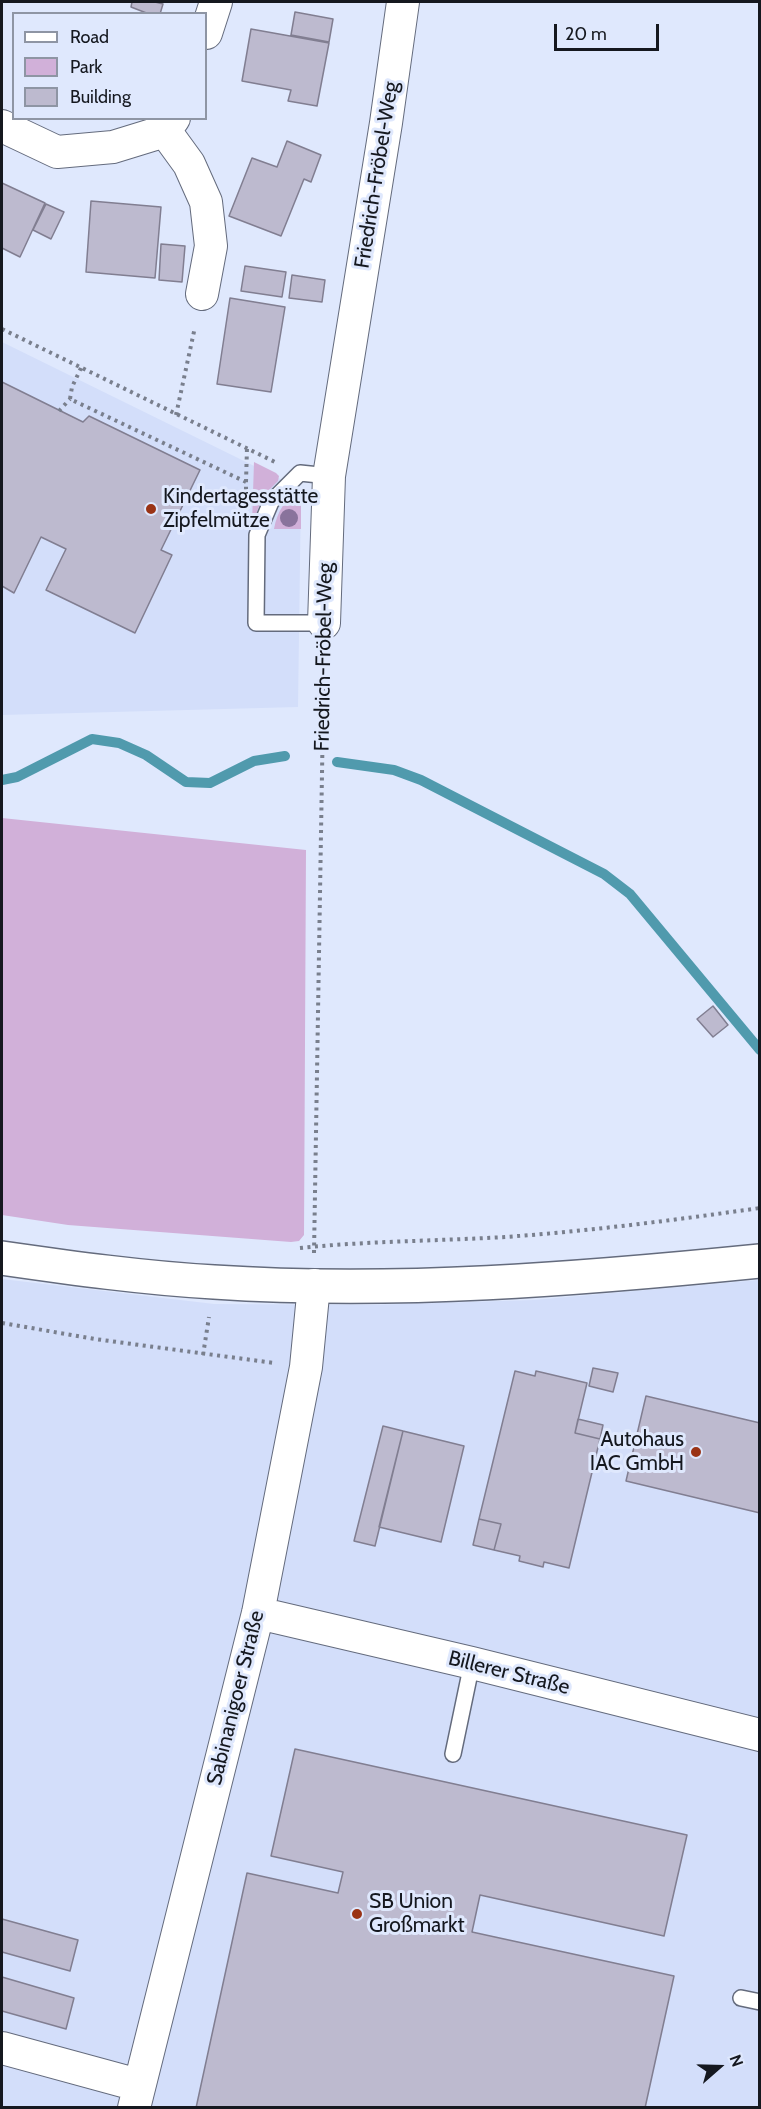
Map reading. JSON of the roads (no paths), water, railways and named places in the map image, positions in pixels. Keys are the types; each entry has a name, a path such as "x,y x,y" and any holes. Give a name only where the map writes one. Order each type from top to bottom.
{"main road":[{"path":"2,1258 85,1270 214,1282 314,1285 419,1285 523,1280 650,1272 759,1261"}],"street":[{"path":"207,30 216,2"},
{"name":"Friedrich-Fröbel-Weg","path":"324,623 315,475 386,123 403,2"},
{"path":"2,126 57,152 113,147 169,125 206,202 211,246 202,294"},
{"name":"Sabinanigoer Straße","path":"136,2096 258,1613 306,1366 314,1285"},
{"name":"Billerer Straße","path":"258,1613 472,1663 759,1736"},
{"path":"2,2048 136,2096"}],"lane":[{"path":"315,475 271,502 257,535 256,623 324,623"},
{"path":"453,1754 472,1663"},
{"path":"741,1998 759,2001"}],"waterway":[{"path":"2,780 17,777 92,739 119,743 146,755 186,782 210,783 254,761 285,756"},
{"path":"337,762 394,770 421,780 604,874 630,894 760,1050"}],"place":[{"name":"Kindertagesstätte Zipfelmütze","path":"151,509"},
{"name":"Autohaus IAC GmbH","path":"696,1452"},
{"name":"SB Union Großmarkt","path":"357,1914"}]}
